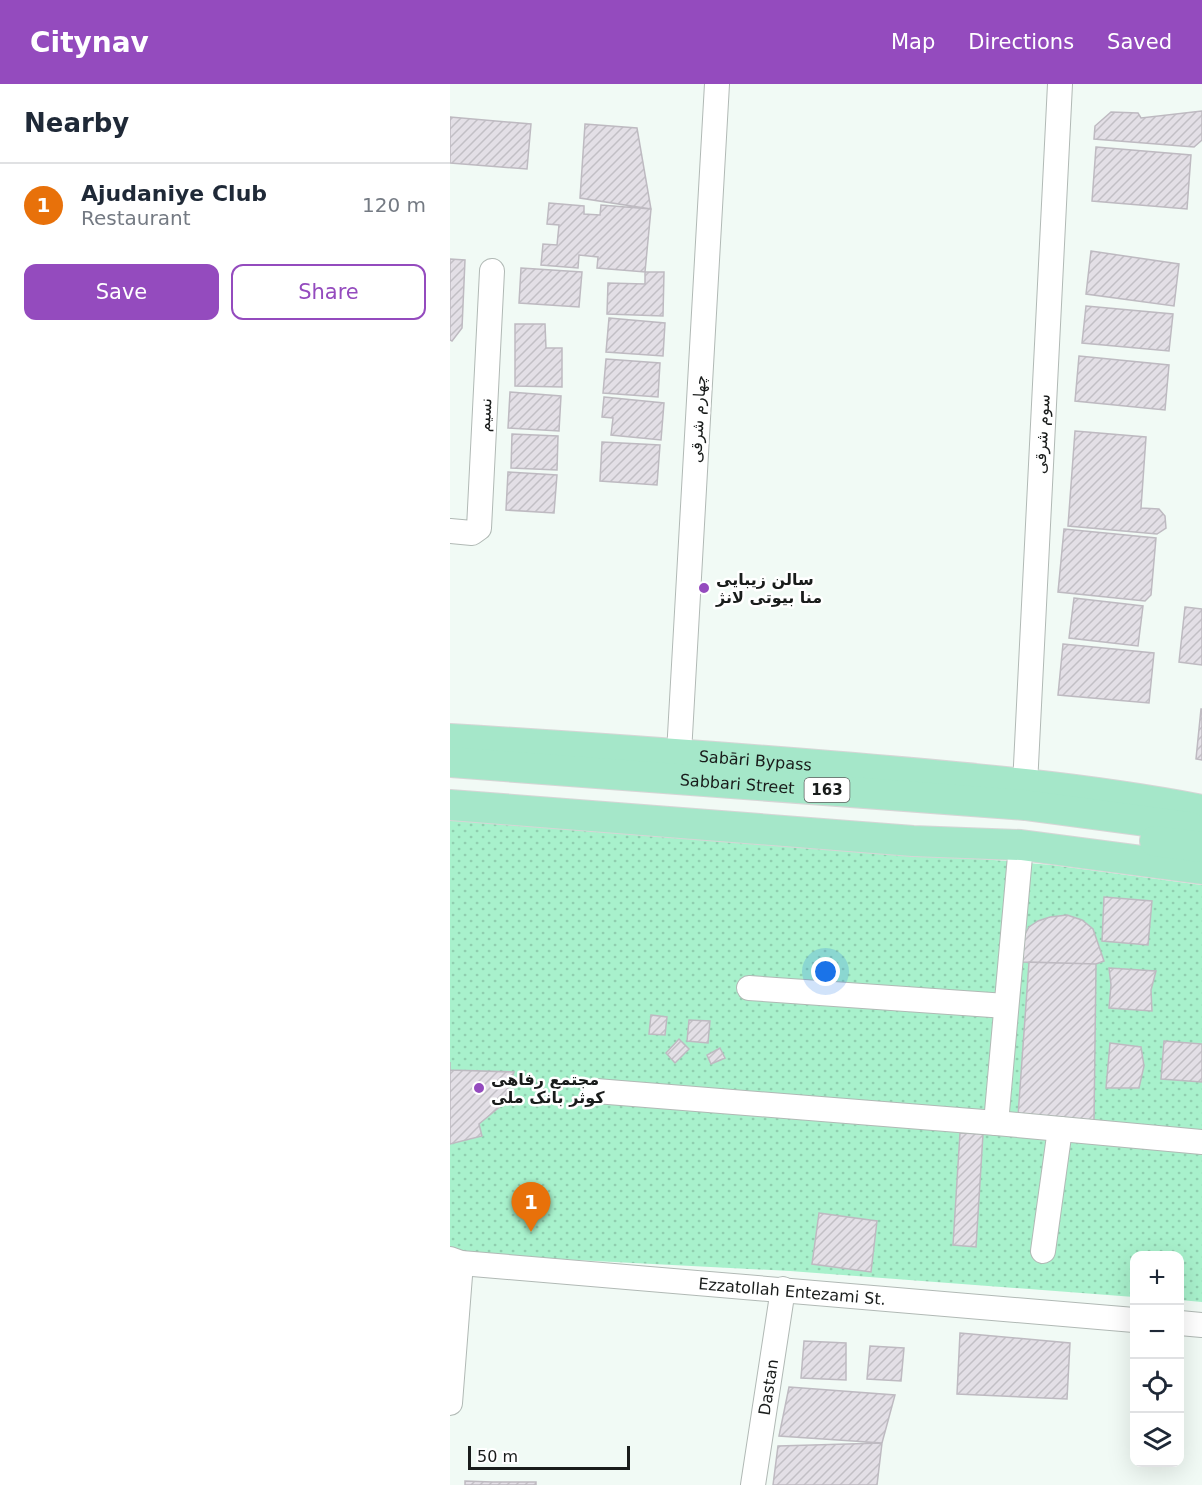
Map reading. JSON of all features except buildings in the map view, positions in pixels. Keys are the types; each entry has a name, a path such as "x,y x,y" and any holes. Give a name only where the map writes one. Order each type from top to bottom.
{"main road":[{"name":"Sabāri Bypass","path":"450,739 679,753 919,773 1130,796 1202,810"},
{"name":"Sabbari Street","path":"450,762 1025,805 1202,828"},
{"name":"Sabbari Street","path":"450,782 1024,825 1202,848"},
{"path":"450,805 913,841 1021,846 1202,869"}],"street":[{"name":"چهارم شرقی","path":"679,753 717,84"},
{"name":"سوم شرقی","path":"1025,784 1060,84"},
{"name":"نسیم","path":"450,531 472,533 479,528 492,272"},
{"path":"996,1123 1021,846"},
{"path":"749,988 1006,1006"},
{"path":"596,1091 1202,1142"},
{"path":"1043,1251 1060,1129"},
{"path":"450,1403 455,1261"},
{"name":"Ezzatollah Entezami St.","path":"455,1261 1130,1320"},
{"name":"Dastan","path":"753,1485 783,1289"},
{"path":"1184,1323 1202,1325"}],"green space":[{"path":"450,816 860,844 1052,865 1202,885 1202,1302 1184,1300 1184,1251 1130,1251 1130,1297 790,1271 461,1254 450,1251"}],"place":[{"name":"سالن زیبایی منا بیوتی لانژ","path":"704,588"},
{"name":"مجتمع رفاهی کوثر بانک ملی","path":"479,1088"},
{"name":"Ajudaniye Club","path":"531,1232"}]}
